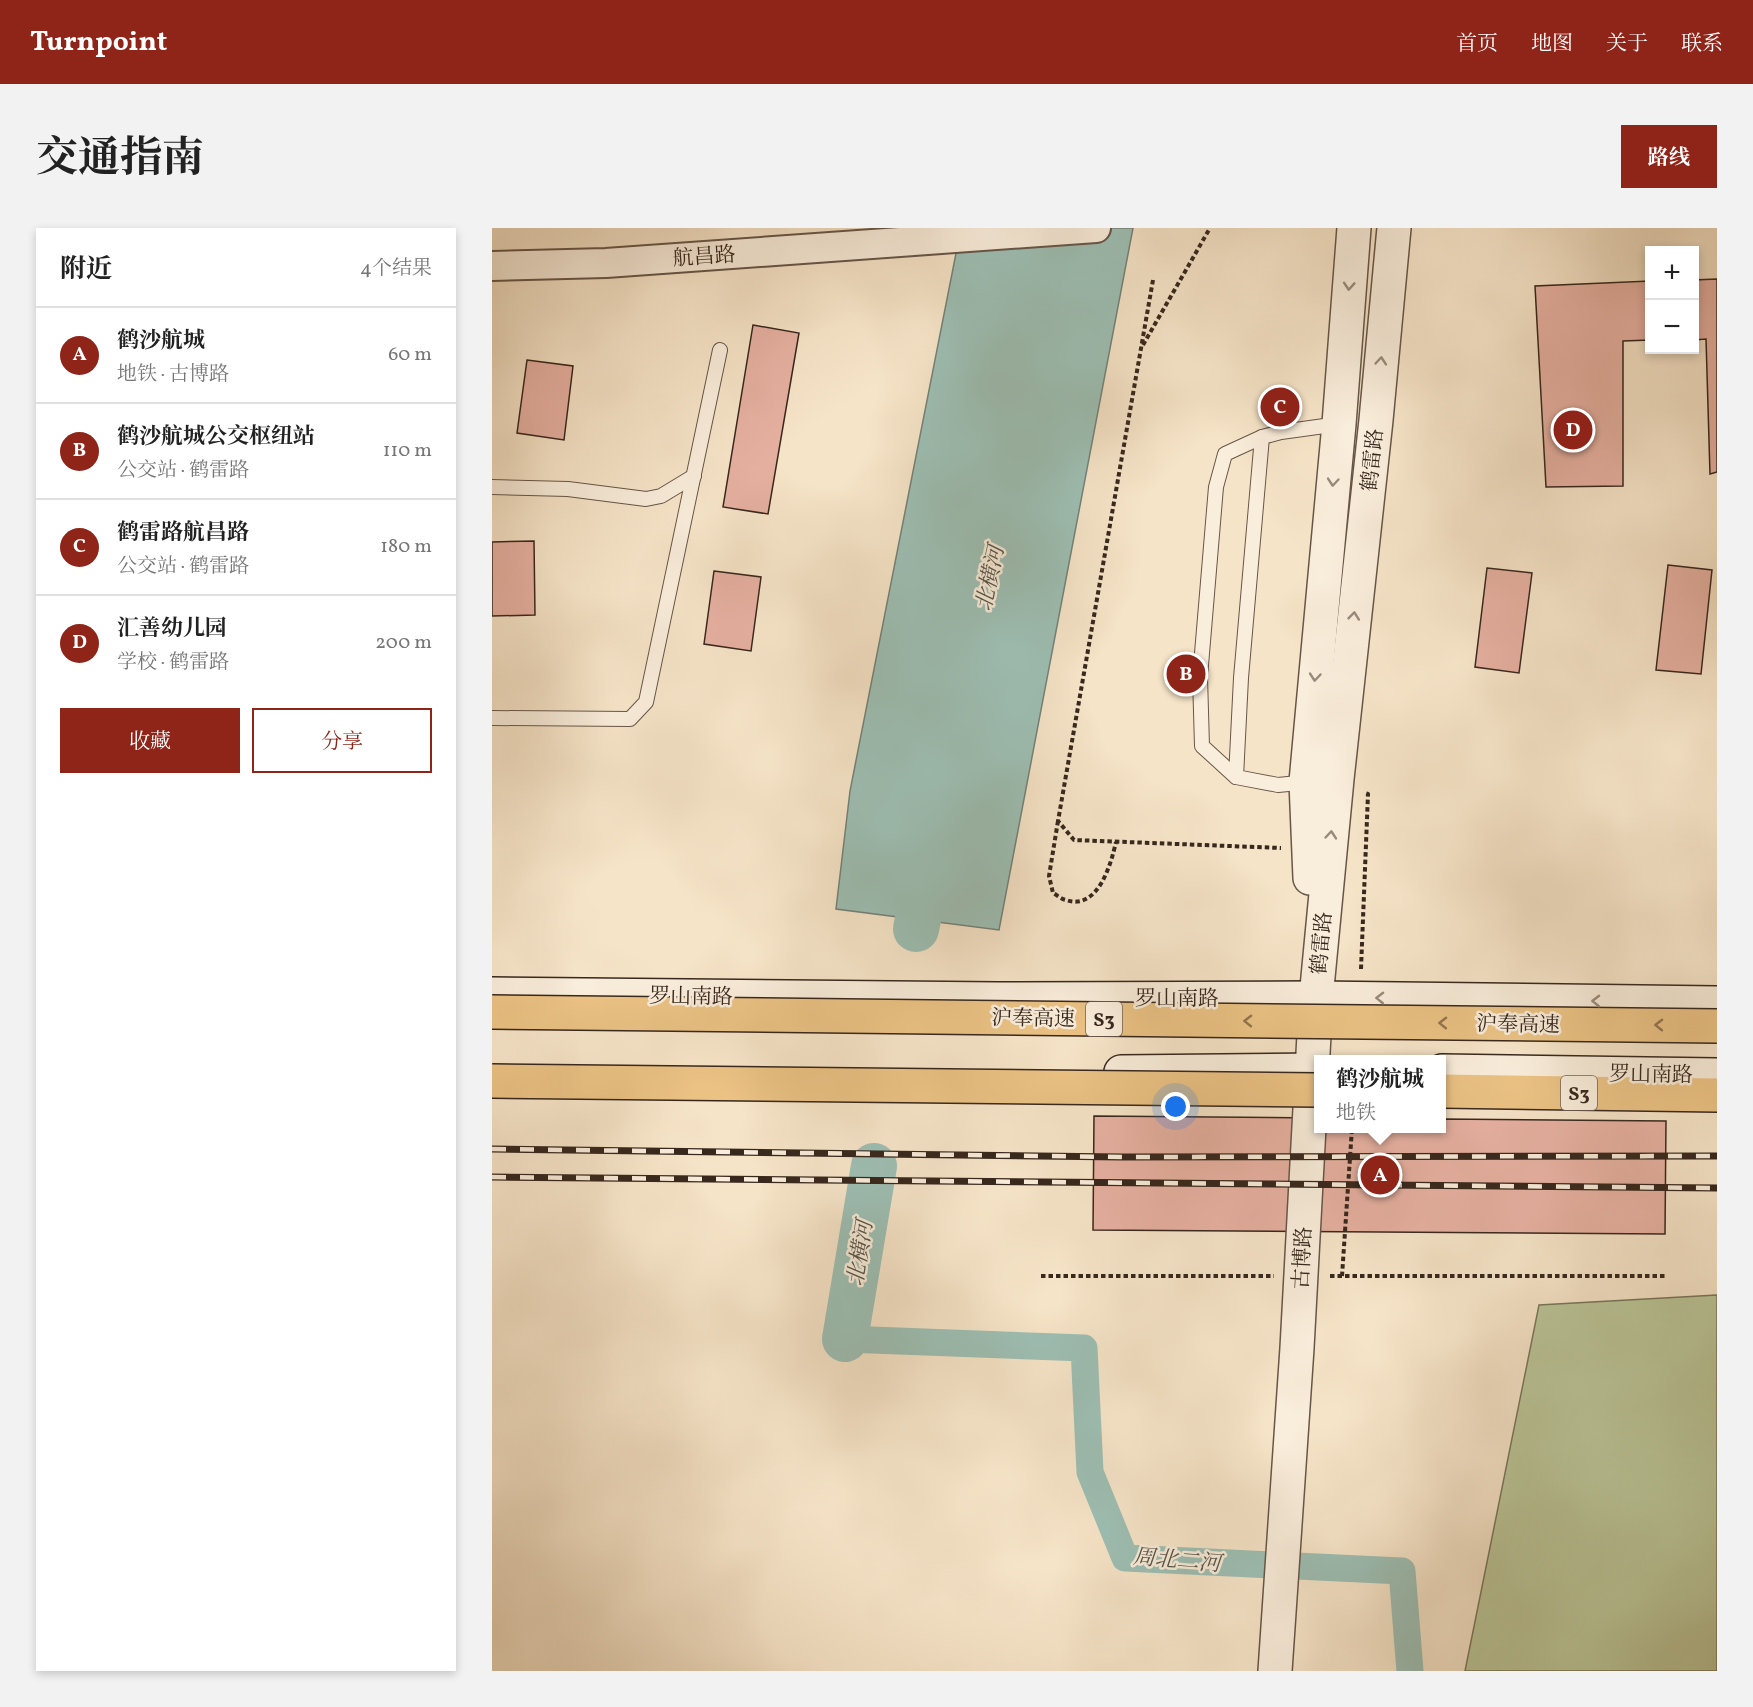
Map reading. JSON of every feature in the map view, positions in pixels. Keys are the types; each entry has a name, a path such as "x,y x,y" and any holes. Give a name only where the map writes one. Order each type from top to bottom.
{"highway":[{"name":"沪奉高速","path":"492,1012 1717,1026"},
{"path":"492,1080 1314,1077"},
{"name":"S3","path":"1446,1092 1717,1093"}],"street":[{"name":"航昌路","path":"492,266 606,263 1096,228"},
{"name":"鹤雷路","path":"1316,998 1321,780 1339,424 1354,228"},
{"name":"鹤雷路","path":"1316,998 1309,849 1376,420 1394,228"},
{"name":"罗山南路","path":"492,994 998,999 1360,998 1717,1003"},
{"name":"古博路","path":"1316,998 1316,1055"},
{"name":"罗山南路","path":"1446,1071 1717,1075"},
{"path":"1669,1074 1717,1093"},
{"name":"古博路","path":"1275,1667 1314,1104"}],"lane":[{"path":"492,718 630,719 646,702 720,350"},
{"path":"1321,780 1278,785 1236,777 1202,746 1200,676 1216,487 1225,454 1262,437 1281,432 1339,424"},
{"path":"1236,777 1241,678 1262,437"},
{"path":"492,487 568,489 646,499 661,496 694,476"}],"path":[{"path":"1141,349 1210,228"},
{"path":"1116,842 1111,863 1094,894 1081,902 1066,901 1053,893 1049,876 1153,280"},
{"path":"1321,780 1368,795 1360,998"},
{"path":"1058,821 1074,840 1309,849"},
{"path":"1342,1276 1352,1133"},
{"path":"1041,1276 1665,1276"}],"green space":[{"path":"1717,1295 1717,1671 1465,1671 1539,1305"}],"water":[{"path":"961,228 1133,228 999,930 836,909 850,791"}],"building":[{"path":"1717,279 1717,472 1710,474 1706,339 1699,340 1699,280"},
{"path":"1645,281 1645,340 1623,341 1623,486 1546,487 1535,286"},
{"path":"753,325 799,333 768,514 723,507"},
{"path":"527,360 573,366 564,440 517,433"},
{"path":"534,541 535,615 492,616 492,542"},
{"path":"1668,565 1712,570 1701,674 1656,670"},
{"path":"1487,568 1532,573 1519,673 1475,667"},
{"path":"714,571 761,577 751,651 704,644"},
{"path":"1094,1116 1314,1118 1314,1133 1446,1133 1446,1119 1666,1121 1665,1234 1093,1230"}],"waterway":[{"name":"北横河","path":"916,929 931,856"},
{"name":"北横河","path":"845,1339 874,1166"},
{"name":"周北二河","path":"845,1339 1084,1348 1090,1472 1125,1558 1402,1571 1410,1671"}],"railway":[{"path":"492,1149 1122,1157 1717,1156"},
{"path":"492,1177 1717,1188"}],"place":[{"name":"鹤雷路航昌路","path":"1280,407"},
{"name":"汇善幼儿园","path":"1573,430"},
{"name":"鹤沙航城公交枢纽站","path":"1186,674"},
{"name":"鹤沙航城","path":"1380,1175"}]}
